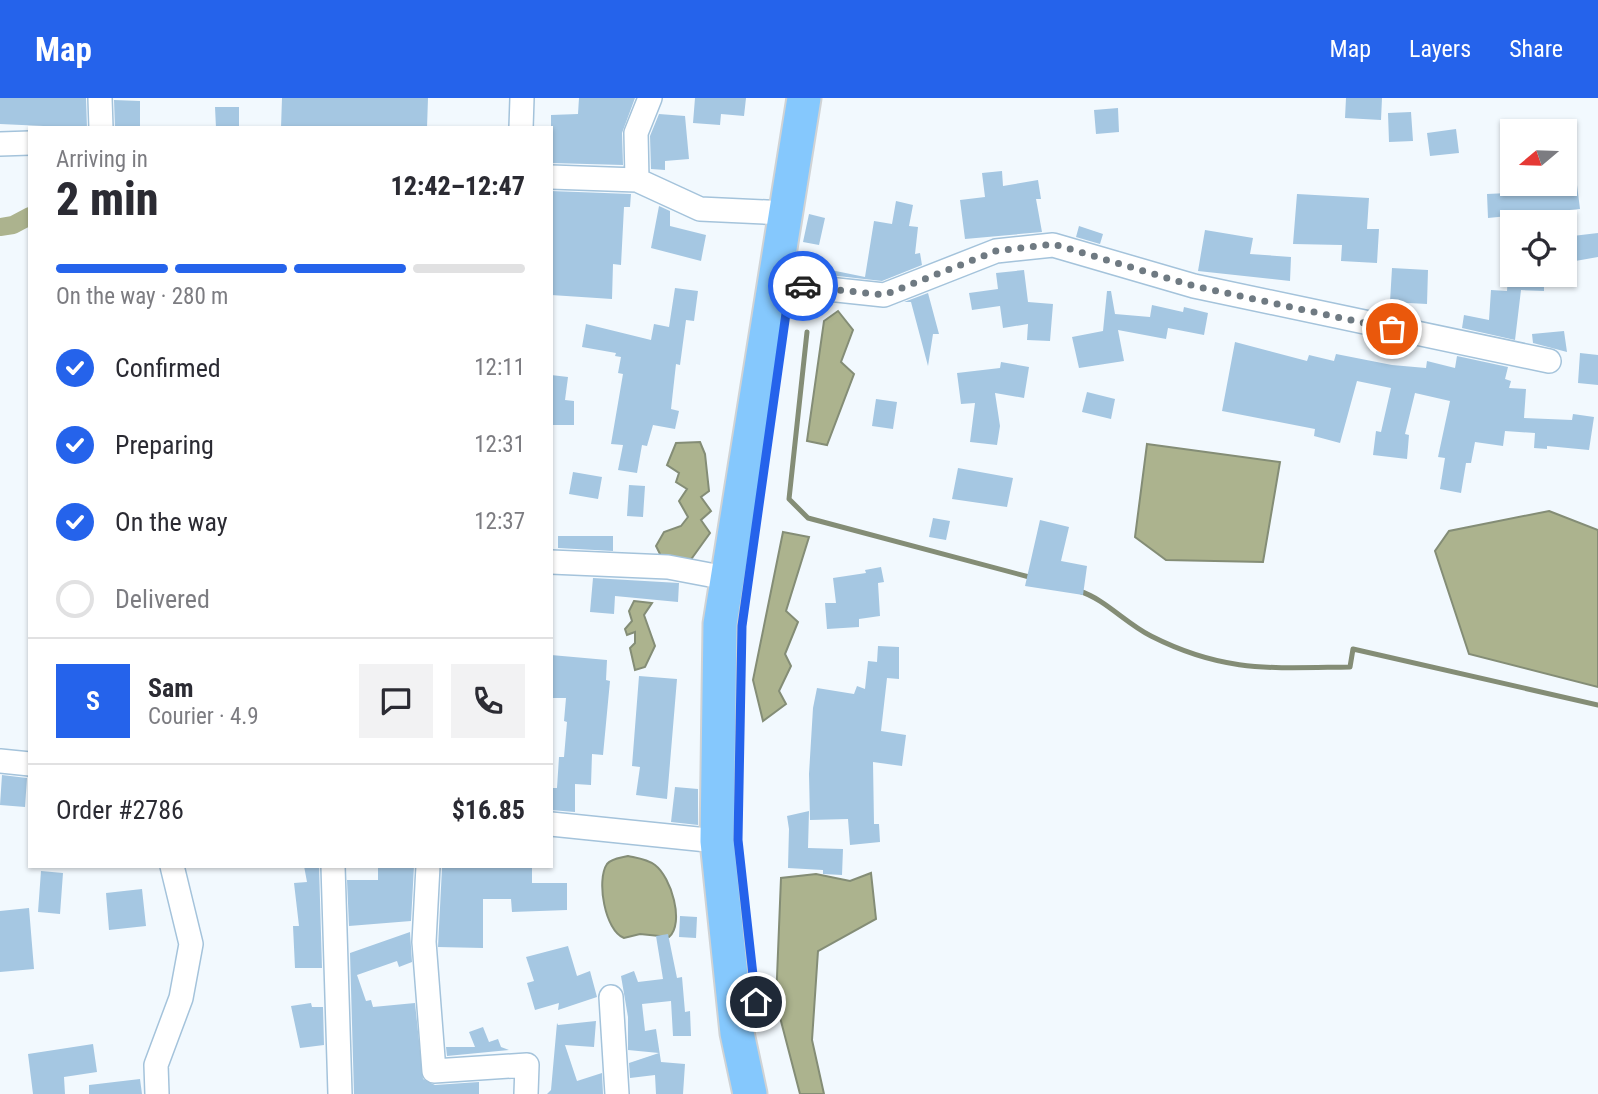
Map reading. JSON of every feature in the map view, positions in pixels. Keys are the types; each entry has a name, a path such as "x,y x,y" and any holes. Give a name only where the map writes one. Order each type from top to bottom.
{"highway":[{"path":"750,1094 737,1033 717,841 720,624 804,98"},
{"path":"772,1094 759,1029 738,840 742,626 790,285 822,98"}],"street":[{"path":"100,98 101,126"},
{"path":"521,126 522,98"},
{"path":"637,180 636,133 650,98"},
{"path":"0,144 28,143"},
{"path":"553,177 637,180 700,209 786,213"},
{"path":"790,285 884,295 996,251 1053,244 1194,286 1549,361"},
{"path":"553,562 668,567 726,578"},
{"path":"0,761 28,764"},
{"path":"553,824 717,841"},
{"path":"157,1094 156,1065 181,998 191,944 172,868"},
{"path":"334,868 340,1094"},
{"path":"428,868 424,942 434,1071 527,1065 526,1094"},
{"path":"611,998 617,1094"}],"shaded area":[{"path":"838,311 853,330 841,362 854,374 827,445 807,441 824,321"},
{"path":"700,442 705,454 709,491 701,497 711,511 701,520 710,533 687,565 665,564 656,546 664,532 681,526 688,517 679,501 687,489 676,482 679,473 667,465 676,443"},
{"path":"1147,444 1280,462 1263,562 1166,560 1135,537"},
{"path":"1549,511 1598,530 1598,687 1469,654 1435,551 1449,531"},
{"path":"783,532 809,537 786,611 798,622 785,654 791,666 779,691 786,704 763,721 753,680"},
{"path":"634,601 652,603 644,615 655,646 645,667 635,670 630,648 635,643 635,632 627,635 625,629 632,621 629,611"},
{"path":"628,856 652,863 666,879 676,911 674,930 669,937 640,934 624,938 612,926 604,904 604,871 611,860"},
{"path":"871,873 876,919 818,951 812,1040 824,1094 800,1094 776,1002 781,878 816,874 850,881"}],"building":[{"path":"0,98 86,98 87,126 0,124"},
{"path":"282,98 428,98 427,126 281,126"},
{"path":"579,98 635,98 622,133 623,165 553,163 551,115 578,114"},
{"path":"695,98 746,98 744,116 721,114 720,125 693,123"},
{"path":"1346,98 1382,98 1381,120 1345,118"},
{"path":"114,100 140,101 140,126 115,126"},
{"path":"215,107 239,107 239,126 216,126"},
{"path":"1118,108 1119,132 1096,134 1094,110"},
{"path":"1411,112 1413,141 1389,142 1388,113"},
{"path":"659,114 685,116 689,159 665,161 665,170 651,169 650,136"},
{"path":"1456,129 1459,153 1430,156 1427,133"},
{"path":"1002,171 1003,186 1038,180 1041,199 1036,199 1042,232 965,239 960,200 985,197 982,173"},
{"path":"1577,185 1580,209 1500,210 1500,217 1488,218 1487,194 1577,196"},
{"path":"553,191 631,194 630,207 624,207 621,265 613,264 612,299 553,295"},
{"path":"1297,194 1369,198 1367,229 1379,229 1377,263 1341,261 1342,245 1293,244"},
{"path":"896,201 913,205 909,226 918,227 915,254 920,253 922,265 882,281 820,274 821,268 865,277 874,221 892,224"},
{"path":"659,206 670,211 670,226 706,235 701,261 651,248"},
{"path":"809,214 825,218 819,245 803,242"},
{"path":"1079,226 1103,234 1100,244 1076,237"},
{"path":"1205,230 1253,238 1250,254 1291,257 1290,281 1198,271"},
{"path":"1598,233 1598,257 1577,261 1577,235"},
{"path":"1392,268 1428,270 1427,304 1390,302"},
{"path":"1024,270 1028,302 1053,304 1050,341 1027,340 1028,324 1003,328 1000,306 972,310 969,293 998,289 996,273"},
{"path":"1507,287 1544,287 1544,291 1521,290 1515,340 1462,328 1464,315 1489,320 1491,290 1507,291"},
{"path":"675,288 698,291 694,321 686,320 680,365 676,364 671,409 679,411 675,429 653,425 647,446 642,445 637,473 618,470 623,445 611,444 623,374 618,373 621,357 615,356 616,353 582,347 586,324 651,340 654,324 669,327"},
{"path":"1107,291 1111,291 1115,314 1150,317 1152,305 1183,312 1184,307 1208,313 1204,335 1168,328 1166,339 1118,330 1124,361 1079,368 1072,337 1103,331"},
{"path":"928,293 939,334 933,334 928,366 911,302 904,302"},
{"path":"1564,331 1567,352 1533,343 1532,334"},
{"path":"1235,342 1307,361 1309,355 1334,361 1336,354 1392,365 1426,368 1427,361 1455,368 1457,356 1508,367 1505,379 1511,381 1509,388 1526,389 1524,418 1572,420 1573,414 1594,417 1589,450 1547,446 1547,449 1534,448 1535,433 1505,431 1503,446 1475,442 1471,463 1466,463 1461,493 1440,489 1445,458 1438,457 1450,401 1415,393 1405,434 1409,435 1407,459 1373,455 1376,431 1381,432 1391,388 1357,381 1340,443 1314,436 1315,429 1222,411"},
{"path":"1580,353 1598,355 1598,385 1578,383"},
{"path":"1001,362 1029,367 1024,398 995,393 1000,426 997,445 970,442 975,403 961,404 957,373 1000,368"},
{"path":"553,375 568,377 565,400 574,401 574,425 553,425"},
{"path":"1087,392 1115,399 1111,419 1082,412"},
{"path":"876,399 897,402 893,429 872,426"},
{"path":"958,468 1013,478 1007,507 952,499"},
{"path":"573,472 602,477 598,499 569,494"},
{"path":"629,485 645,486 643,517 627,516"},
{"path":"933,518 950,521 946,540 929,537"},
{"path":"1040,520 1069,527 1061,561 1087,566 1083,595 1025,586"},
{"path":"558,536 613,536 613,551 558,548"},
{"path":"881,567 884,582 878,583 880,616 859,619 859,627 827,629 825,603 836,603 833,578 866,573 865,570"},
{"path":"593,578 679,583 678,602 615,596 614,614 590,612"},
{"path":"878,646 899,647 899,679 887,678 881,731 906,735 902,766 873,762 874,824 879,824 880,842 850,845 848,819 810,820 809,774 813,708 817,688 854,694 857,686 865,689 868,661 877,662"},
{"path":"553,655 607,660 606,680 610,681 603,755 592,754 591,785 575,784 575,812 553,810 553,788 557,788 559,757 564,757 566,698 553,698"},
{"path":"639,676 677,679 667,799 636,795 640,767 632,766"},
{"path":"2,775 27,778 25,807 0,805"},
{"path":"675,787 698,789 698,825 671,822"},
{"path":"809,811 808,848 843,849 842,875 823,874 823,870 788,868 787,816"},
{"path":"304,868 319,868 322,968 295,968 293,926 299,926 294,883 307,882"},
{"path":"378,868 414,868 411,921 349,926 347,880 378,880"},
{"path":"442,868 532,868 532,883 567,883 567,910 512,912 511,899 483,899 483,948 438,947"},
{"path":"41,871 63,873 60,914 38,912"},
{"path":"142,889 146,926 109,930 106,893"},
{"path":"29,908 34,969 0,972 0,911"},
{"path":"680,916 697,917 696,938 679,937"},
{"path":"410,932 412,962 399,967 397,961 357,975 366,1001 371,1000 373,1007 415,1003 423,1079 435,1085 479,1082 479,1094 354,1094 350,953"},
{"path":"668,934 677,978 682,977 685,1012 690,1011 691,1036 673,1036 671,1001 642,1004 645,1031 656,1029 661,1062 685,1064 683,1094 656,1094 655,1075 630,1078 629,1063 659,1053 628,1050 628,1017 621,976 634,971 638,982 663,979 656,936"},
{"path":"568,946 577,976 590,971 597,997 558,1010 559,1003 535,1010 527,983 534,981 526,957"},
{"path":"311,1003 312,1007 323,1007 324,1045 300,1048 291,1006"},
{"path":"596,1021 594,1047 565,1045 577,1081 602,1073 603,1094 547,1094 551,1090 557,1023"},
{"path":"483,1027 489,1042 498,1039 501,1047 509,1050 447,1056 446,1047 475,1047 469,1032"},
{"path":"93,1044 97,1072 64,1077 65,1094 33,1094 28,1054"},
{"path":"140,1079 142,1094 89,1094 89,1085"}],"waterway":[{"path":"0,227 13,225 28,217"},
{"path":"807,332 789,499 808,518 1033,578"},
{"path":"1079,591 1098,600 1151,636 1202,657 1248,666 1350,667 1353,649 1598,705"}],"way so far":[{"path":"803,286 884,295 996,251 1053,244 1194,286 1392,329"}],"route":[{"path":"756,1002 738,840 742,626 790,285 803,286"}]}
